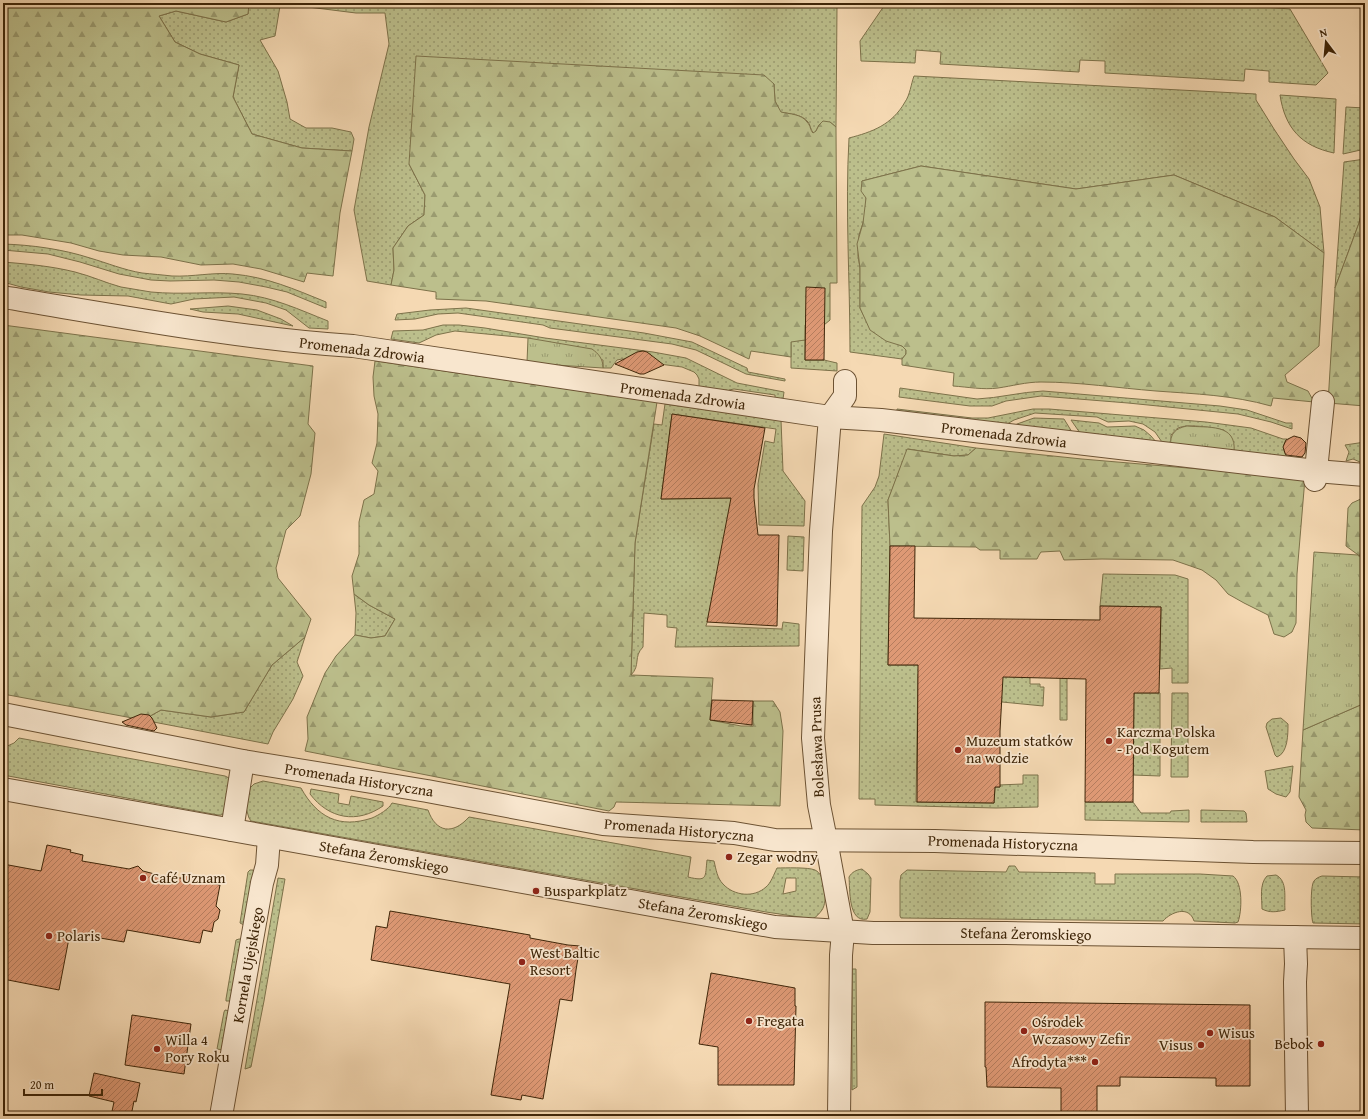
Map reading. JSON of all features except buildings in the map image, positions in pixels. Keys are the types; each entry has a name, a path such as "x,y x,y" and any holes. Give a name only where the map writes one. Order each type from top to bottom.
{"street":[{"name":"Promenada Zdrowia","path":"3,297 164,324 307,343 353,346 830,417 881,420 1315,476 1365,475"},
{"path":"830,417 845,396 845,381"},
{"path":"1315,476 1323,402"},
{"name":"Bolesława Prusa","path":"830,417 821,531 813,738 819,805 843,932 841,955 839,1116"},
{"name":"Promenada Historyczna","path":"3,714 243,761 427,791 603,824 734,834 775,840 1074,845 1253,852 1365,853"},
{"path":"232,830 243,761"},
{"name":"Stefana Żeromskiego","path":"3,789 775,927 843,932 1365,938"},
{"name":"Kornela Ujejskiego","path":"221,1116 261,891 267,865 269,837"},
{"path":"1295,937 1297,1116"}],"green space":[{"path":"3,3 249,3 248,14 226,22 176,11 159,16 175,42 200,54 239,65 233,97 252,134 302,148 352,151 340,213 333,276 307,273 304,282 261,269 233,264 201,265 161,257 123,255 99,251 71,243 22,235 3,235"},
{"path":"249,3 832,3 837,7 836,127 830,122 819,125 814,133 808,122 802,117 780,112 775,101 774,84 409,164 425,195 424,215 408,226 393,248 394,270 391,285 367,281 354,210 369,127 389,44 385,13 356,13 300,6 280,6 275,36 260,40 278,71 287,102 290,119 306,128 332,128 351,132 354,139 352,151 302,148 252,134 233,97 239,65 200,54 175,42 159,16 176,11 226,22 248,14"},
{"path":"886,3 1212,3 1290,9 1328,73 1316,85 1269,82 1269,71 1245,69 1244,81 1105,73 1105,61 1080,60 1079,72 940,64 941,52 916,50 915,63 861,61 860,41"},
{"path":"416,56 764,75 774,84 775,101 781,112 802,117 808,123 813,133 823,121 830,122 836,127 837,283 830,283 830,320 824,325 805,325 805,340 791,342 791,357 751,351 749,359 700,336 676,328 486,301 436,299 436,292 391,285 394,270 393,248 408,226 424,215 425,195 409,164"},
{"path":"914,76 1256,94 1256,100 1274,129 1309,179 1320,207 1324,253 1275,217 1174,175 1076,189 921,166 862,181 866,198 866,213 859,235 858,256 860,268 860,308 871,330 902,346 906,350 906,354 902,359 850,352 848,218 849,138 866,133 888,122 900,110 907,99"},
{"path":"1280,95 1336,99 1334,153 1312,146 1296,134 1286,117 1282,107"},
{"path":"1346,107 1365,108 1365,149 1343,154"},
{"path":"1365,159 1365,199 1359,223 1335,288 1344,162"},
{"path":"921,166 1076,189 1174,175 1275,217 1324,253 1319,346 1285,375 1287,382 1308,391 1314,402 1273,398 1271,406 1242,399 1055,382 1030,383 992,389 953,386 954,373 902,365 902,359 906,354 906,350 902,346 886,341 870,330 860,308 860,268 857,244 863,223 866,198 861,191 862,181"},
{"path":"1365,199 1365,406 1328,403 1335,288 1359,223"},
{"path":"3,244 36,246 58,250 142,273 172,276 225,274 257,278 280,284 326,302 326,308 287,292 266,287 239,282 214,280 151,280 119,274 48,254 3,250"},
{"path":"3,262 66,270 121,287 151,292 231,293 265,298 286,304 328,321 328,329 309,328 286,310 266,303 234,297 194,299 171,304 128,296 81,295 49,292 21,287 3,282"},
{"path":"228,306 257,310 281,319 293,326 238,314 203,312 190,309"},
{"path":"466,308 644,333 692,342 747,368 748,372 785,379 785,381 746,374 696,350 672,344 550,328 543,325 458,313 438,314 415,319 395,320 397,314"},
{"path":"3,325 313,366 308,424 315,433 311,474 300,516 286,530 276,568 278,578 311,619 305,637 272,665 244,712 211,717 161,710 143,720 3,694"},
{"path":"443,325 485,328 686,358 737,383 784,392 783,399 775,399 775,395 734,389 729,390 728,392 699,387 699,379 697,375 694,372 682,367 622,359 617,360 611,368 603,368 603,360 528,338 455,331 436,335 419,343 391,339 393,331 423,330"},
{"path":"528,338 592,349 600,357 603,368 527,362"},
{"path":"805,340 805,360 824,360 837,363 837,371 791,368 791,341"},
{"path":"375,361 657,402 635,543 631,675 713,678 710,720 741,726 753,726 753,701 773,701 780,712 783,731 780,806 616,802 614,807 609,811 305,751 308,739 307,717 325,673 336,656 355,635 371,638 385,636 395,619 369,605 354,594 352,576 359,554 359,522 364,500 374,494 378,471 372,463 377,443 378,414 374,396 373,377"},
{"path":"900,388 977,399 1043,391 1220,406 1247,410 1286,423 1292,423 1292,429 1238,414 1041,396 1006,401 992,406 970,406 899,397"},
{"path":"665,404 781,420 783,471 805,501 804,526 759,525 758,484 765,441 774,443 776,429 672,414 661,499 743,498 706,626 782,629 783,622 799,624 799,646 675,647 677,628 667,627 667,615 644,613 643,647 638,654 636,668 631,675 635,543 654,424 662,425"},
{"path":"897,409 972,418 988,418 1033,409 1049,409 1206,422 1251,428 1287,439 1284,444 1284,448 1287,457 1234,452 1224,430 1207,427 1188,426 1178,428 1171,435 1171,446 1164,445 1155,432 1143,424 1129,421 1108,422 1097,417 1035,413 1014,420 1002,427 896,417"},
{"path":"1034,418 1064,419 1072,432 1006,431 1017,424"},
{"path":"1071,420 1099,423 1107,427 1135,426 1144,430 1157,443 1080,433"},
{"path":"1187,426 1212,427 1226,432 1231,436 1234,443 1234,452 1171,446 1171,438 1174,432"},
{"path":"884,434 976,448 968,455 954,456 908,449 888,500 890,546 888,665 935,665 918,674 916,802 994,803 995,787 1000,787 1000,785 998,785 1023,784 1023,775 1038,775 1038,807 996,808 875,805 875,799 859,799 862,506 875,487 879,476"},
{"path":"1365,442 1365,462 1360,462 1353,459 1346,461 1349,452 1345,445"},
{"path":"976,448 1082,459 1305,478 1297,574 1296,623 1292,632 1284,637 1274,634 1268,615 1228,594 1216,580 1202,570 1173,560 1064,560 1060,551 1041,552 1037,559 1000,559 1000,550 980,550 976,547 890,546 888,500 907,449 954,456 968,455"},
{"path":"1365,498 1365,560 1346,546 1348,508 1352,503"},
{"path":"788,536 804,537 803,571 787,570"},
{"path":"1314,552 1358,555 1365,560 1365,703 1303,730"},
{"path":"1103,574 1175,575 1188,579 1188,683 1172,683 1172,668 1160,669 1161,607 1100,606"},
{"path":"354,594 369,605 395,619 385,636 371,638 355,635 356,613"},
{"path":"305,637 297,662 303,676 293,699 273,732 268,744 143,720 161,710 211,717 244,712 272,665"},
{"path":"1067,668 1067,720 1060,720 1060,675"},
{"path":"996,675 1030,675 1030,684 1040,684 1040,687 1044,687 1043,706 1002,702"},
{"path":"1134,693 1160,693 1160,776 1133,775"},
{"path":"1172,693 1188,693 1188,777 1171,777"},
{"path":"1365,703 1365,830 1312,828 1306,822 1306,810 1299,797 1303,730"},
{"path":"1281,718 1288,724 1287,738 1283,752 1277,757 1266,727 1267,723 1272,719"},
{"path":"19,738 225,776 231,779 227,812 218,815 3,775 3,748 14,743"},
{"path":"1293,766 1290,792 1286,797 1276,794 1268,789 1265,771"},
{"path":"263,781 301,788 307,798 322,813 339,821 360,821 372,818 384,812 392,803 428,810 431,818 440,827 446,829 457,827 469,817 691,857 688,877 699,879 704,877 707,860 714,861 721,882 733,891 744,894 761,891 771,881 777,868 812,869 819,873 824,882 824,906 818,915 813,919 251,821 246,808 250,788 254,784","holes":["786,878 796,878 796,891 783,894"]},
{"path":"311,789 339,794 338,803 349,805 351,796 383,802 383,806 373,812 353,817 335,814 326,809 310,794"},
{"path":"1085,802 1133,802 1141,813 1170,813 1171,811 1189,810 1189,822 1085,820"},
{"path":"1201,810 1244,811 1246,813 1247,822 1201,822"},
{"path":"1009,866 1015,866 1019,872 1095,873 1095,884 1115,884 1115,874 1200,874 1233,876 1239,885 1241,898 1238,922 1194,921 1192,916 1184,912 1175,913 1163,921 901,918 900,916 900,881 901,875 907,870 1006,872"},
{"path":"862,869 871,878 870,912 867,919 861,919 856,916 853,911 850,897 849,877 854,872"},
{"path":"253,870 255,873 244,925 240,923 248,872"},
{"path":"1276,875 1280,878 1284,886 1285,910 1270,912 1262,909 1263,883 1267,876"},
{"path":"1322,876 1365,877 1365,924 1313,923 1311,902 1312,889 1314,881"},
{"path":"278,878 285,879 264,1001 251,1067 245,1069"},
{"path":"242,939 234,1001 226,1001 236,940"},
{"path":"852,969 856,969 857,1087 852,1090"},
{"path":"225,1010 230,1011 223,1050 217,1049"}],"place":[{"name":"Karczma Polska - Pod Kogutem","path":"1109,741"},
{"name":"Muzeum statków na wodzie","path":"958,750"},
{"name":"Zegar wodny","path":"729,857"},
{"name":"Café Uznam","path":"143,878"},
{"name":"Busparkplatz","path":"536,891"},
{"name":"Polaris","path":"49,936"},
{"name":"West Baltic Resort","path":"522,962"},
{"name":"Fregata","path":"749,1021"},
{"name":"Ośrodek Wczasowy Zefir","path":"1024,1031"},
{"name":"Wisus","path":"1210,1033"},
{"name":"Bebok","path":"1321,1044"},
{"name":"Visus","path":"1201,1045"},
{"name":"Willa 4 Pory Roku","path":"157,1049"},
{"name":"Afrodyta***","path":"1095,1062"}]}
